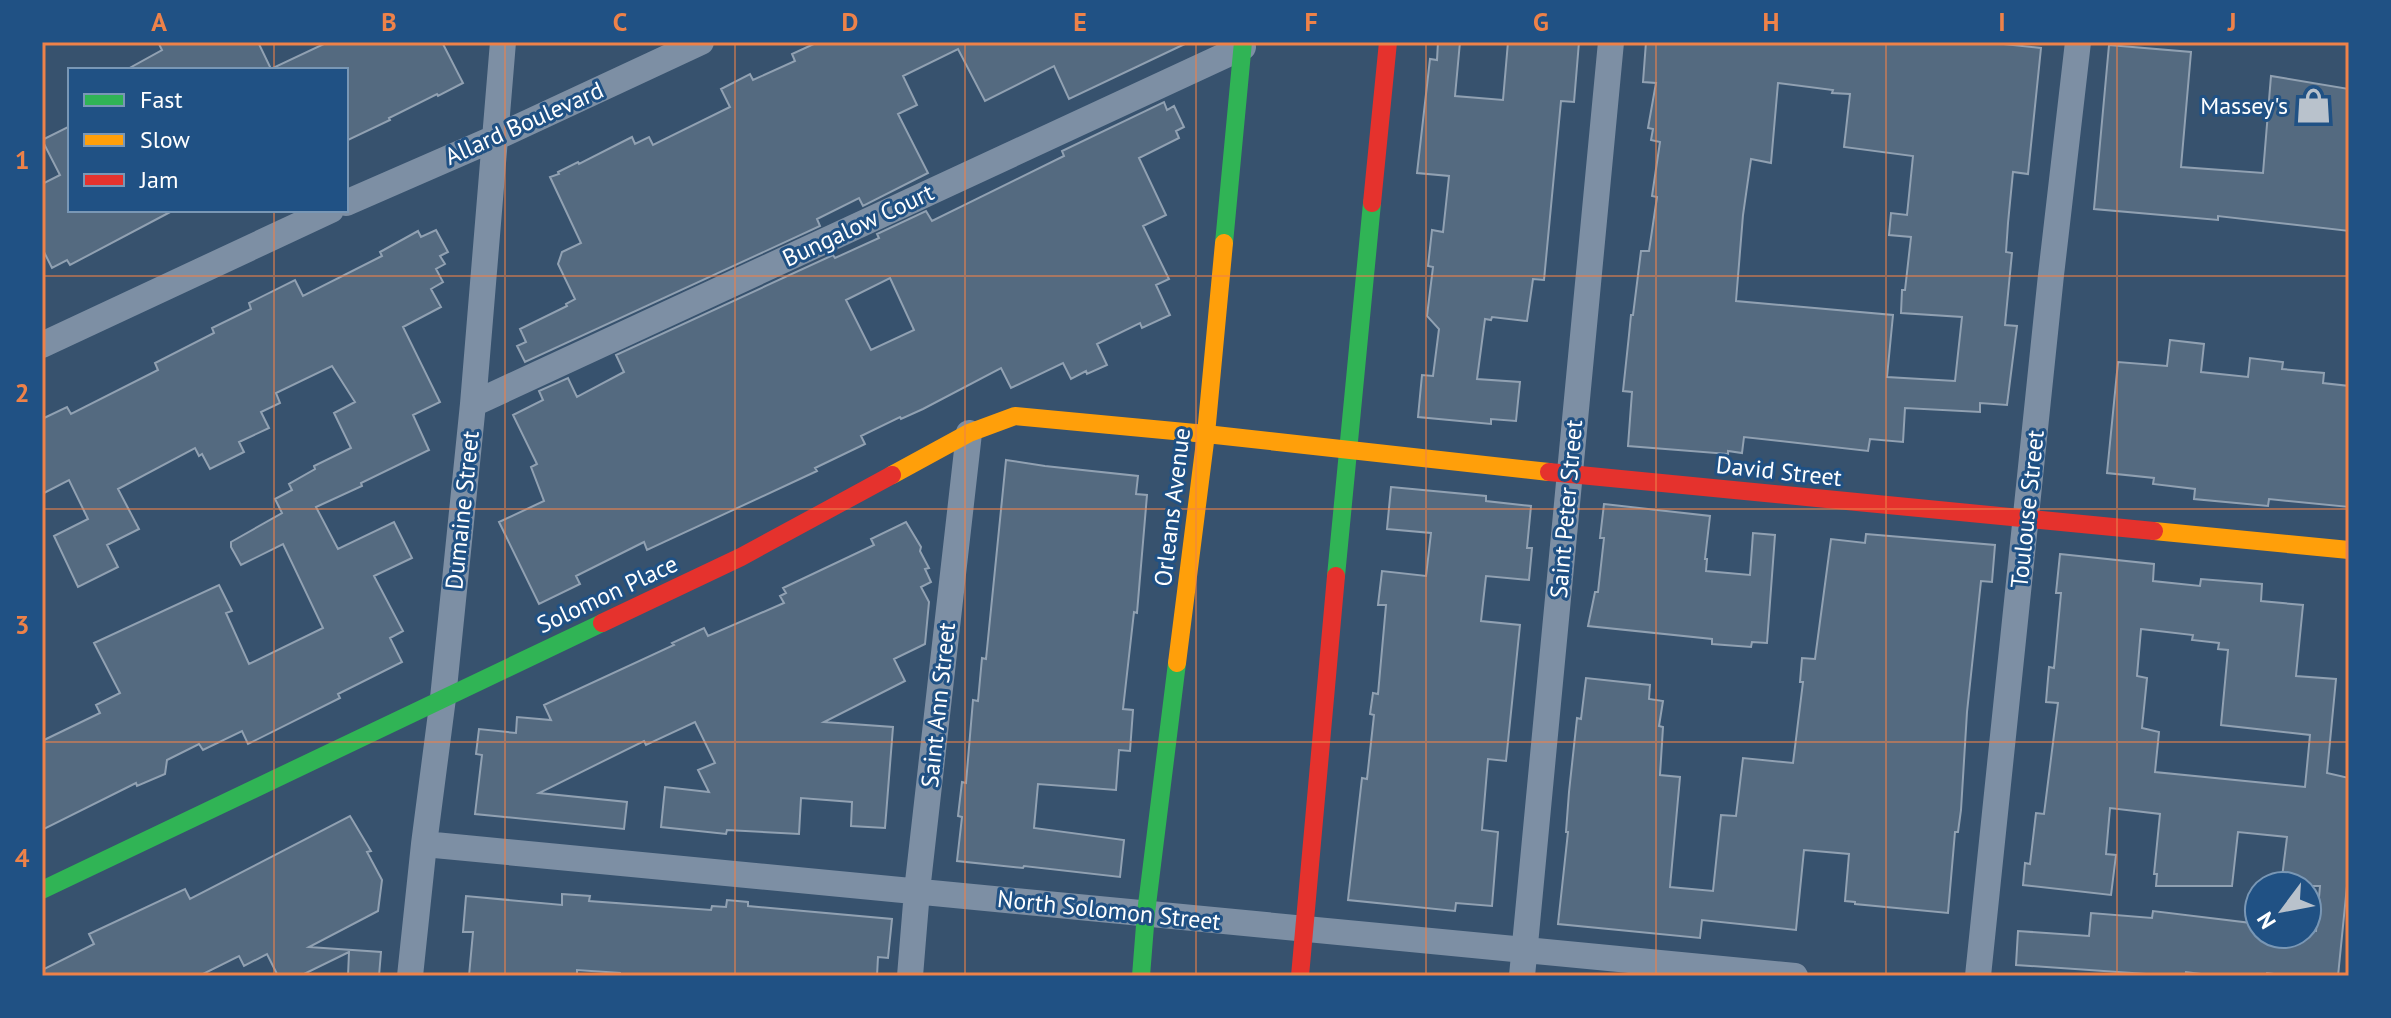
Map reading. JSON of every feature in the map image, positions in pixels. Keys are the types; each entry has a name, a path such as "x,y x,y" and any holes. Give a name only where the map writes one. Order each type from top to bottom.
{"street":[{"name":"Dumaine Street","path":"410,976 473,404 503,42"},
{"name":"Allard Boulevard","path":"348,202 701,42"},
{"path":"1300,976 1347,451 1388,42"},
{"name":"Saint Peter Street","path":"1524,963 1611,42"},
{"name":"Toulouse Street","path":"1978,976 2078,42"},
{"name":"Bungalow Court","path":"473,404 1243,44"},
{"name":"Orleans Avenue","path":"1141,976 1146,913 1206,434 1243,44"},
{"path":"42,345 327,212"},
{"name":"Solomon Place","path":"42,890 741,557 969,433 1015,416 1206,434"},
{"name":"Saint Ann Street","path":"910,976 969,433"},
{"name":"David Street","path":"1206,434 1569,474 2349,550"},
{"name":"North Solomon Street","path":"424,844 1305,929 1524,963 1795,976"}],"building":[{"path":"158,42 258,42 271,68 130,68 162,50"},
{"path":"328,42 442,42 463,83 348,140 348,68 273,68"},
{"path":"818,42 1189,42 1069,99 1054,66 985,101 958,49 903,76 917,105 898,114 928,173 863,206 859,198 817,219 820,226 525,362 517,346 526,342 520,329 575,299 558,264 562,252 581,243 550,177 632,137 635,144 649,137 653,145 730,107 721,89 750,74 753,80 795,61 792,54"},
{"path":"1438,42 1460,42 1455,96 1503,100 1508,42 1579,42 1574,102 1561,101 1544,280 1533,279 1527,321 1485,319 1477,379 1520,382 1516,421 1491,419 1491,424 1418,417 1422,375 1433,376 1439,329 1427,316 1433,267 1428,266 1432,230 1443,232 1449,176 1417,173 1430,59 1437,60"},
{"path":"1646,42 1985,42 2041,48 2028,174 2013,172 2008,223 2006,252 2012,253 2005,325 2017,326 2007,405 1980,403 1980,412 1905,408 1903,442 1870,439 1868,451 1744,437 1742,453 1628,446 1632,392 1623,391 1631,315 1641,251 1649,251 1657,197 1652,196 1660,142 1651,140 1653,129 1648,128 1656,83 1643,82","holes":["1778,83 1833,90 1832,93 1850,94 1844,147 1913,156 1907,215 1891,213 1889,235 1911,237 1901,313 1962,317 1955,381 1887,377 1893,315 1736,301 1751,159 1771,163"]},
{"path":"2109,45 2191,52 2181,167 2263,173 2271,76 2349,89 2349,231 2218,216 2218,220 2094,209"},
{"path":"1164,102 1167,110 1174,106 1184,127 1176,131 1179,138 1139,158 1166,215 1143,226 1169,279 1156,285 1170,315 1142,328 1140,323 1097,344 1107,365 1087,374 1086,371 1071,379 1063,363 1011,388 1001,368 923,409 861,436 865,444 815,468 817,471 647,550 644,542 576,576 580,584 539,604 499,522 544,501 531,467 537,464 513,415 543,400 539,391 568,378 577,397 624,372 616,355 833,255 835,258 879,238 877,234 926,211 932,221 1064,156 1062,151","holes":["890,278 914,330 871,350 846,300"]},
{"path":"68,127 68,212 170,212 70,265 67,260 52,268 42,248 42,184 60,175 42,140"},
{"path":"436,230 448,252 440,256 445,264 436,269 443,282 431,289 441,307 403,327 440,402 413,415 429,450 316,507 338,549 394,522 412,558 374,576 403,631 390,638 402,662 338,694 340,698 248,744 242,731 203,750 199,744 167,760 165,774 137,786 136,783 42,830 42,741 100,713 96,705 120,693 94,643 219,585 232,611 226,613 249,664 323,628 283,544 241,565 231,542 282,513 275,499 292,490 289,484 315,469 314,466 351,448 334,413 355,402 332,366 276,393 280,403 261,412 269,428 239,442 244,452 210,469 195,448 118,489 139,529 107,545 118,567 78,587 54,536 88,519 69,480 42,494 42,419 67,407 71,414 158,370 155,363 214,333 212,328 251,309 249,303 295,280 303,296 382,256 380,252 418,231 421,237"},
{"path":"2170,340 2204,344 2201,372 2248,377 2250,358 2283,362 2282,369 2324,373 2323,383 2349,386 2349,507 2269,499 2268,506 2194,499 2195,489 2153,484 2154,478 2107,473 2118,362 2167,366"},
{"path":"1006,460 1138,476 1136,494 1147,495 1137,613 1134,612 1123,709 1133,710 1130,751 1119,750 1116,790 1038,784 1034,828 1124,840 1120,877 957,861 962,782 966,783 973,700 978,701 982,658 986,659"},
{"path":"1391,487 1486,496 1486,501 1531,506 1527,548 1532,548 1529,580 1486,576 1481,621 1520,625 1506,761 1488,759 1482,830 1498,832 1492,906 1456,903 1455,911 1348,900 1362,778 1367,779 1374,715 1370,714 1373,693 1378,694 1386,605 1378,605 1382,571 1426,576 1431,533 1387,529"},
{"path":"1604,504 1710,516 1706,571 1750,575 1753,533 1775,535 1767,643 1752,642 1751,647 1712,644 1712,639 1588,626 1595,592 1598,592"},
{"path":"906,522 929,568 925,569 931,582 921,587 929,602 925,644 894,659 905,681 824,722 893,727 885,828 851,826 852,802 801,798 799,834 727,830 726,834 661,827 665,787 709,792 698,770 715,763 695,722 646,745 644,741 539,793 627,802 624,829 475,814 482,755 476,754 479,729 516,733 517,717 551,720 544,705 704,628 708,636 784,603 780,596 786,593 783,588 874,545 871,539"},
{"path":"1866,534 1995,545 1992,582 1981,581 1967,712 1961,810 1958,832 1955,832 1948,913 1845,901 1849,854 1804,850 1796,930 1702,920 1700,938 1558,924 1577,718 1581,719 1586,678 1650,685 1649,699 1663,701 1659,726 1663,727 1660,775 1680,777 1670,887 1713,891 1721,815 1736,816 1743,758 1793,763 1803,682 1800,682 1802,658 1815,659 1831,539 1865,543"},
{"path":"2060,554 2154,564 2153,581 2200,586 2201,579 2262,584 2261,601 2303,605 2296,676 2336,679 2327,773 2349,778 2349,886 2338,976 2267,973 2266,976 2217,976 2186,972 2185,976 2175,976 2016,965 2018,931 2089,936 2091,913 2152,918 2153,911 2243,922 2243,950 2323,950 2323,870 2283,870 2287,837 2238,832 2232,886 2156,886 2157,874 2154,874 2160,814 2110,808 2106,854 2116,855 2111,895 2023,885 2025,863 2030,864 2036,813 2044,814 2058,703 2046,702 2049,667 2054,668 2061,593 2056,593","holes":["2141,629 2193,635 2192,640 2219,643 2218,649 2228,650 2221,725 2310,735 2305,787 2155,772 2159,732 2142,728 2147,678 2137,676"]},
{"path":"350,816 371,851 367,852 382,880 378,911 309,947 381,952 379,976 348,976 349,952 300,976 278,976 267,954 244,966 239,956 199,976 42,976 42,970 94,944 89,934 185,889 190,899"},
{"path":"562,894 590,896 589,901 711,910 712,906 726,907 727,900 748,902 748,906 892,919 888,958 878,957 877,976 620,976 620,973 577,970 577,976 469,976 473,932 463,932 466,896 562,905"}],"traffic: fast":[{"path":"1224,243 1243,42"},
{"path":"1336,576 1372,203"},
{"path":"42,890 602,623"},
{"path":"1141,976 1177,663"}],"traffic: slow":[{"path":"1177,663 1206,434 1224,243"},
{"path":"892,475 969,433 1015,416 1549,472"},
{"path":"2154,531 2349,550"}],"traffic: jam":[{"path":"1372,203 1388,42"},
{"path":"1549,472 2154,531"},
{"path":"602,623 741,557 892,475"},
{"path":"1300,976 1336,576"}],"place":[{"name":"Massey's","path":"2314,105"}]}
